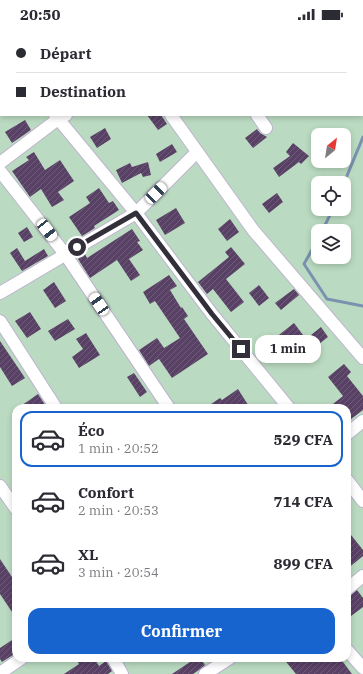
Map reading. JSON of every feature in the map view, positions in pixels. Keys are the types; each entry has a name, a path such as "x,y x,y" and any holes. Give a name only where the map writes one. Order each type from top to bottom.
{"street":[{"path":"0,163 60,116 136,213 212,314 286,404"},
{"path":"172,116 253,230 363,358"},
{"path":"258,116 266,128"},
{"path":"0,293 136,213 196,152"},
{"path":"0,171 65,254 166,404"},
{"path":"0,321 53,404"},
{"path":"351,431 363,421"},
{"path":"351,485 363,501"},
{"path":"0,486 12,503"},
{"path":"351,585 363,576"},
{"path":"351,654 363,668"},
{"path":"0,673 16,662"},
{"path":"115,662 122,674"},
{"path":"205,674 222,662"}],"green space":[{"path":"0,116 363,116 363,674 0,674"}],"building":[{"path":"148,116 162,116 167,124 158,130"},
{"path":"25,120 31,130 12,143 5,132"},
{"path":"105,128 111,139 97,148 90,137"},
{"path":"257,129 260,133 267,137 253,148 245,138"},
{"path":"293,143 309,156 301,164 299,162 279,177 273,168 290,156 286,152"},
{"path":"172,144 177,152 160,162 156,154"},
{"path":"34,152 45,170 60,160 74,181 58,192 64,200 52,207 41,189 30,197 12,171 29,160 26,157"},
{"path":"148,162 151,175 143,177 141,173 122,183 116,170 130,163 132,167"},
{"path":"99,188 109,203 113,201 119,210 94,226 95,228 82,236 69,217 90,203 86,197"},
{"path":"277,193 283,202 269,213 262,204"},
{"path":"176,208 185,223 165,235 156,220"},
{"path":"230,219 239,232 227,241 218,229"},
{"path":"27,227 33,237 24,242 18,233"},
{"path":"132,229 140,241 137,242 143,250 129,259 140,275 131,281 117,260 90,278 78,259 85,254 87,258"},
{"path":"231,247 245,264 226,279 244,302 231,312 213,289 207,294 198,282 229,257 225,252"},
{"path":"17,248 25,261 44,249 48,256 22,271 10,253"},
{"path":"169,275 177,286 170,290 181,308 182,307 188,316 184,319 208,354 172,378 159,359 149,366 139,350 157,338 164,348 180,338 155,301 150,304 143,292"},
{"path":"54,282 66,301 55,308 43,290"},
{"path":"259,285 269,298 259,306 249,293"},
{"path":"294,289 299,295 281,310 275,303"},
{"path":"30,312 41,329 27,338 15,321"},
{"path":"68,319 75,329 55,341 48,331"},
{"path":"294,323 306,339 321,327 328,337 306,354 295,341 274,357 265,346"},
{"path":"86,333 100,355 79,368 72,357 83,349 76,339"},
{"path":"0,341 25,378 12,386 0,367"},
{"path":"344,364 351,372 347,376 363,396 363,410 351,419 351,404 333,404 343,396 328,377"},
{"path":"134,373 147,392 140,397 127,377"},
{"path":"238,389 247,404 211,404 220,398 222,400"},
{"path":"38,394 44,404 24,404"},
{"path":"351,535 363,550 363,556 351,566"},
{"path":"0,559 12,577 12,612 0,594"},
{"path":"357,590 363,598 363,607 351,616 351,595"},
{"path":"12,640 12,656 2,662 0,659 0,648"},
{"path":"78,662 96,662 99,666 107,662 112,671 108,674 64,674 79,664"},
{"path":"190,662 203,662 205,665 193,674 172,674"},
{"path":"286,662 343,662 352,674 296,674"}],"waterway":[{"path":"347,176 363,137"},
{"path":"326,224 330,216"},
{"path":"311,252 304,264 327,299 363,306"}],"route":[{"path":"77,247 136,213 212,314 241,349"}]}
